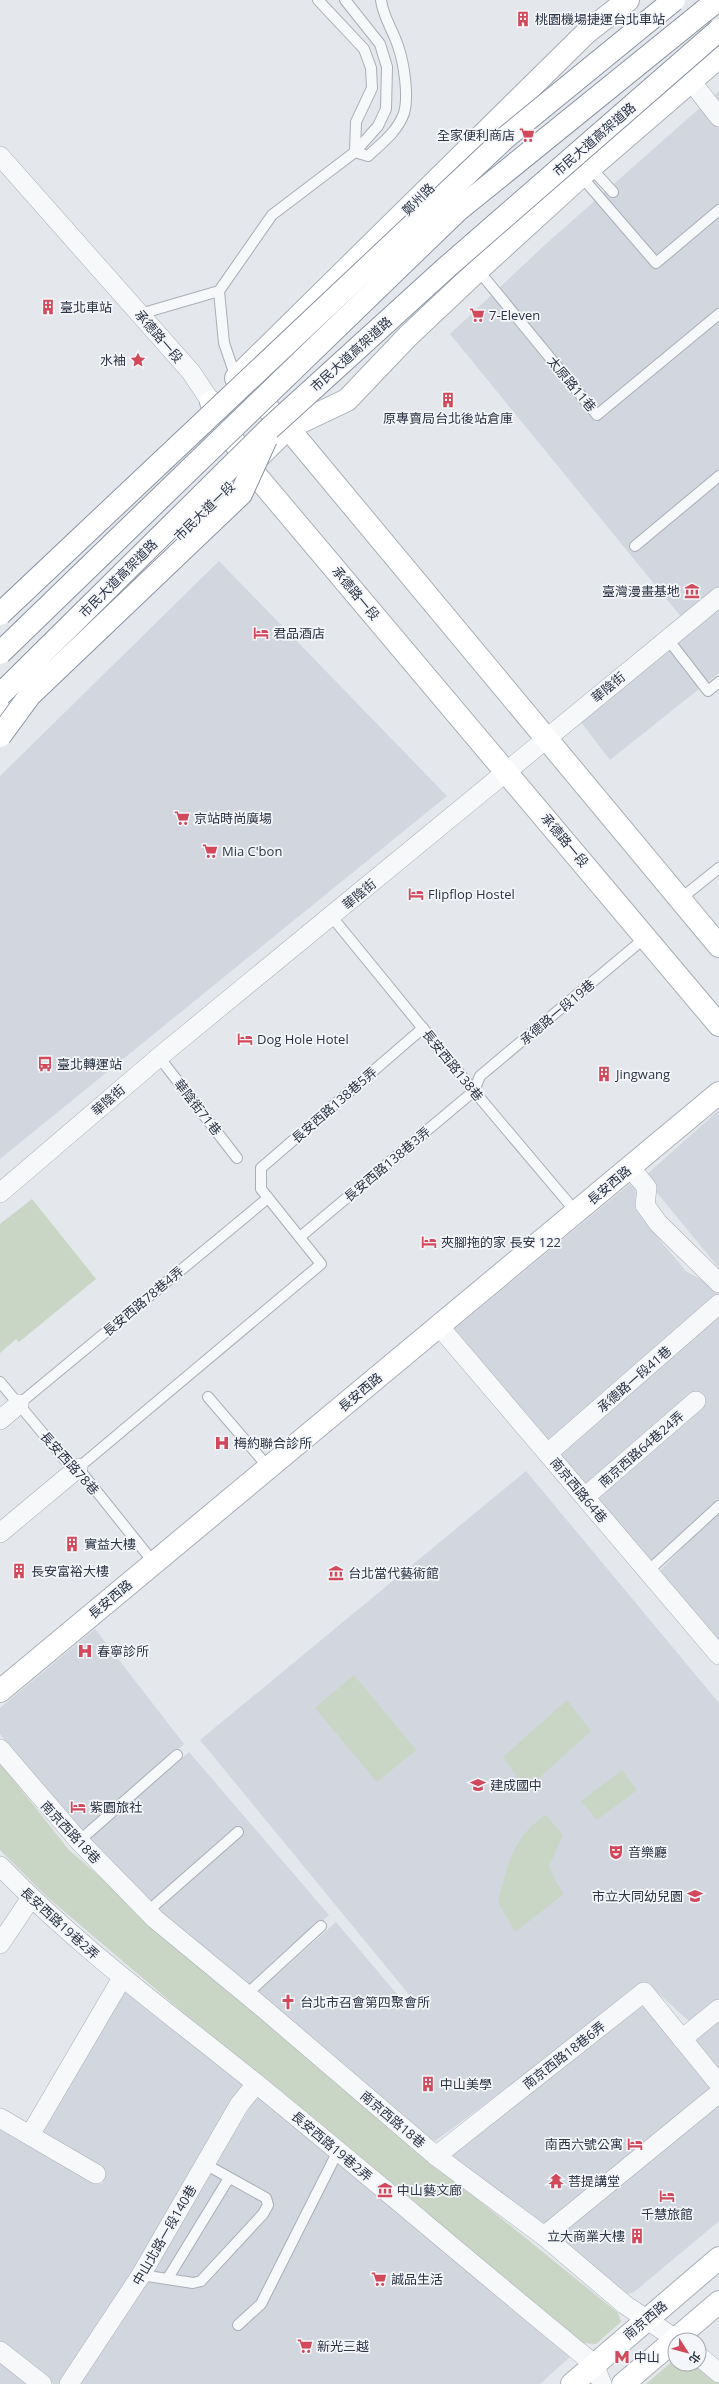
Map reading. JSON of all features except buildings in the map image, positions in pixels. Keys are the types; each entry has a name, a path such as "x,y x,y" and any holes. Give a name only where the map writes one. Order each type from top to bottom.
{"main road":[{"name":"鄭州路","path":"211,402 587,32 628,0"},
{"path":"0,614 505,138 674,0"},
{"path":"0,653 457,211 718,0"},
{"name":"市民大道高架道路","path":"0,695 280,428 446,267 719,30"},
{"path":"0,736 30,695 241,494 280,428 347,400 408,336 478,270 586,172 719,57"},
{"path":"236,378 544,738 719,946"},
{"path":"0,604 211,402"},
{"name":"承德路一段","path":"211,402 249,467 507,771 719,1025"},
{"name":"市民大道一段","path":"0,710 249,467 280,428"},
{"name":"長安西路","path":"0,1691 719,1094"},
{"name":"南京西路","path":"572,2384 645,2319 719,2258"},
{"path":"684,2332 719,2302"},
{"path":"623,2384 667,2347"}],"street":[{"path":"691,81 719,117"},
{"name":"承德路一段","path":"0,156 191,372 211,402"},
{"name":"華陰街","path":"0,1193 159,1057 332,917 507,771 544,738 719,597"},
{"path":"630,1167 647,1188 645,1205 658,1223 719,1283"},
{"name":"承德路一段41巷","path":"548,1453 719,1304"},
{"name":"南京西路64巷","path":"439,1326 719,1655"},
{"name":"南京西路64巷24弄","path":"585,1497 696,1401"},
{"path":"0,1420 19,1404"},
{"path":"0,1533 78,1468"},
{"name":"南京西路18巷","path":"0,1749 79,1841 155,1919 247,1994 436,2156 544,2236 624,2304 667,2333"},
{"name":"長安西路19巷2弄","path":"0,1866 31,1898 122,1978 338,2151 594,2364"},
{"path":"0,1944 31,1898"},
{"path":"30,2135 122,1978"},
{"name":"南京西路18巷6弄","path":"436,2156 644,1992 682,2039"},
{"path":"719,2009 682,2039 719,2084"},
{"name":"中山北路一段140巷","path":"69,2384 141,2275 239,2104 256,2084"},
{"path":"544,2236 719,2093"},
{"path":"0,2118 96,2174"},
{"path":"0,2351 42,2384"},
{"path":"707,2363 719,2373"},
{"path":"594,2364 602,2384"}],"lane":[{"path":"318,0 364,49 371,68 372,88 356,122 355,152"},
{"path":"140,314 219,291 272,215 355,152 378,126 386,109 388,67 380,44 345,0"},
{"path":"355,152 368,156 391,134 404,113 405,80 398,46 382,12 380,0"},
{"path":"586,172 613,192"},
{"path":"586,172 656,263 719,210"},
{"name":"太原路11巷","path":"478,270 597,415 719,314"},
{"path":"219,291 224,343 236,378"},
{"path":"635,546 719,476"},
{"path":"667,638 708,691 719,682"},
{"path":"679,900 719,868"},
{"name":"長安西路138巷","path":"332,917 474,1091 576,1212"},
{"name":"承德路一段19巷","path":"474,1091 480,1076 646,937"},
{"name":"長安西路138巷5弄","path":"268,1198 261,1189 261,1168 423,1028"},
{"name":"華陰街71巷","path":"159,1057 238,1158"},
{"name":"長安西路138巷3弄","path":"300,1237 474,1091"},
{"path":"78,1468 321,1264 268,1198"},
{"name":"長安西路78巷4弄","path":"19,1404 268,1198"},
{"name":"長安西路78巷","path":"0,1382 66,1461 78,1468 154,1563"},
{"path":"208,1397 269,1468"},
{"path":"648,1572 719,1506"},
{"path":"79,1841 177,1755"},
{"path":"148,1911 238,1832"},
{"path":"247,1994 321,1926"},
{"path":"238,2325 261,2304 338,2151"},
{"path":"141,2275 193,2282 201,2281 263,2214 268,2205 266,2198 205,2164"},
{"path":"168,2278 229,2178"}],"shaded area":[{"path":"719,91 719,673 610,760 580,721 691,629 450,334 547,243"},
{"name":"京站時尚廣場","path":"219,561 447,796 0,1159 0,776"},
{"path":"719,1110 719,1268 644,1177"},
{"path":"636,1179 635,1208 687,1272 719,1289 719,1298 549,1449 452,1331"},
{"path":"719,1311 719,1500 648,1568 555,1456"},
{"name":"建成國中","path":"526,1471 719,1703 719,2001 690,2022 649,1985 645,1986 431,2144 257,1993 336,1922 412,2012 420,2008 200,1740"},
{"path":"719,1511 719,1657 653,1578"},
{"path":"95,1629 184,1744 80,1834 0,1734 0,1708"},
{"path":"189,1752 329,1915 249,1986 157,1910 242,1835 242,1830 240,1827 234,1828 150,1902 86,1841"},
{"path":"120,1987 250,2091 69,2384 54,2384 0,2345 0,2126 98,2184 103,2183 103,2178 34,2132"},
{"path":"643,1999 714,2089 546,2228 447,2156"},
{"path":"719,2018 719,2075 693,2041"},
{"path":"257,2096 572,2355 540,2384 80,2384"},
{"path":"719,2102 719,2221 634,2292 625,2295 551,2236"},
{"path":"0,2357 38,2384 0,2384"}],"green space":[{"path":"32,1199 96,1279 19,1342 16,1339 0,1353 0,1224"},
{"path":"354,1675 416,1750 377,1782 315,1708"},
{"path":"567,1700 591,1731 526,1790 503,1757"},
{"path":"0,1763 69,1850 428,2159 618,2313 621,2322 596,2344 582,2343 397,2194 46,1896 0,1850"},
{"path":"622,1770 637,1790 597,1820 581,1801"},
{"path":"546,1815 563,1835 549,1866 556,1882 564,1894 515,1932 498,1902 501,1889 508,1864 519,1842 535,1823"},
{"path":"667,2366 667,2372 707,2372 707,2370 719,2379 719,2384 646,2384"}],"place":[{"name":"桃園機場捷運台北車站","path":"523,19"},
{"name":"全家便利商店","path":"527,135"},
{"name":"臺北車站","path":"48,307"},
{"name":"7-Eleven","path":"477,315"},
{"name":"水袖","path":"138,360"},
{"name":"原專賣局台北後站倉庫","path":"448,400"},
{"name":"臺灣漫畫基地","path":"692,591"},
{"name":"君品酒店","path":"261,633"},
{"name":"京站時尚廣場","path":"182,818"},
{"name":"Mia C'bon","path":"210,851"},
{"name":"Flipflop Hostel","path":"416,894"},
{"name":"Dog Hole Hotel","path":"245,1039"},
{"name":"臺北轉運站","path":"45,1064"},
{"name":"Jingwang","path":"604,1074"},
{"name":"夾腳拖的家 長安 122","path":"429,1242"},
{"name":"梅約聯合診所","path":"222,1443"},
{"name":"實益大樓","path":"72,1544"},
{"name":"長安富裕大樓","path":"19,1571"},
{"name":"台北當代藝術館","path":"336,1573"},
{"name":"春寧診所","path":"85,1651"},
{"name":"建成國中","path":"478,1785"},
{"name":"紫園旅社","path":"78,1807"},
{"name":"音樂廳","path":"616,1852"},
{"name":"市立大同幼兒園","path":"695,1896"},
{"name":"台北市召會第四聚會所","path":"288,2002"},
{"name":"中山美學","path":"428,2084"},
{"name":"南西六號公寓","path":"635,2144"},
{"name":"菩提講堂","path":"556,2181"},
{"name":"中山藝文廊","path":"385,2190"},
{"name":"千慧旅館","path":"667,2196"},
{"name":"立大商業大樓","path":"637,2236"},
{"name":"誠品生活","path":"379,2279"},
{"name":"新光三越","path":"305,2346"},
{"name":"中山","path":"622,2357"}]}
